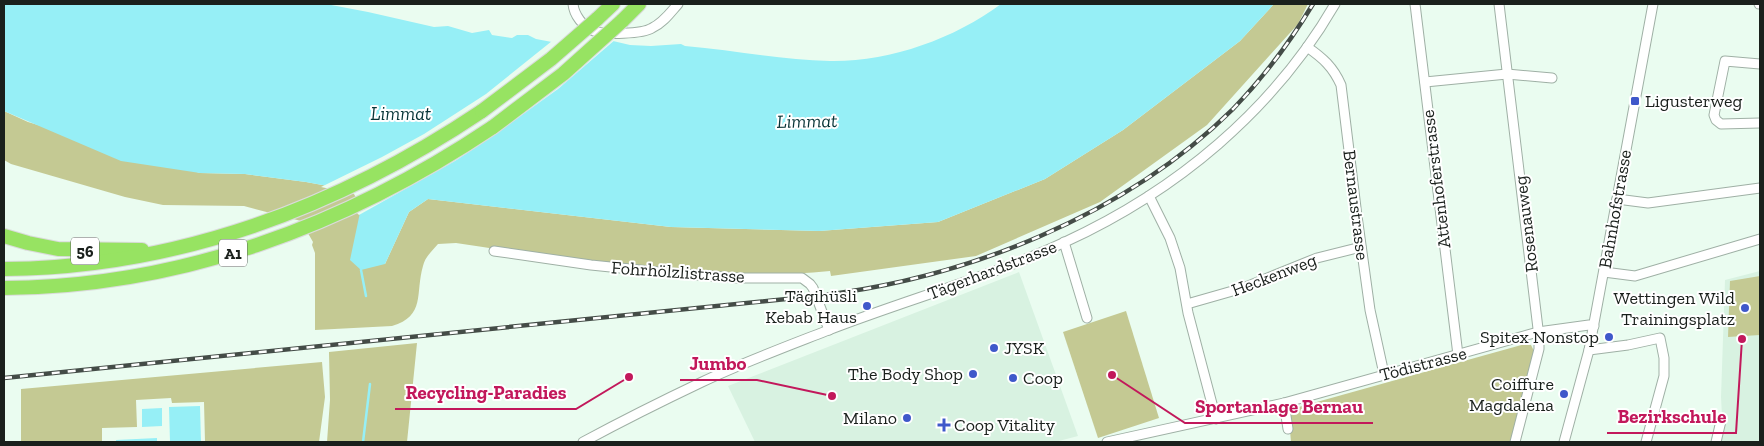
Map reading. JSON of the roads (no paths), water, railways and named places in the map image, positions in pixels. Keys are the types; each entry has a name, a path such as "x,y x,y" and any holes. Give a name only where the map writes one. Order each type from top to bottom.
{"highway":[{"name":"A1","path":"4,269 82,265 168,251 250,228 324,200 396,164 476,115 595,25 612,4"},
{"name":"A1","path":"4,288 84,284 179,268 277,239 355,206 418,173 499,123 563,74 639,4"},
{"name":"56","path":"4,236 28,244 58,249 168,251"}],"street":[{"path":"573,4 574,11 579,19 595,25 632,33 647,31 660,24 678,4"},
{"name":"Tägerhardstrasse","path":"582,442 704,380 829,330 1024,259 1064,242 1115,216 1180,175 1234,132 1273,91 1307,47 1335,4"},
{"name":"Attenhoferstrasse","path":"1415,4 1458,355"},
{"name":"Rosenauweg","path":"1500,4 1538,332 1538,348 1515,442"},
{"name":"Bahnhofstrasse","path":"1564,442 1594,326 1653,4"},
{"name":"Bernaustrasse","path":"1307,47 1329,64 1341,85 1370,310 1384,374"},
{"path":"1760,64 1725,61 1714,115 1721,124 1760,123"},
{"path":"1425,82 1507,74 1552,78"},
{"path":"1617,199 1648,203 1760,188"},
{"path":"1149,196 1162,220 1180,268 1188,313 1216,419"},
{"path":"1604,272 1635,276 1760,239"},
{"path":"1064,242 1088,318"},
{"name":"Heckenweg","path":"1187,304 1243,288 1317,258 1361,247"},
{"name":"Fohrhölzlistrasse","path":"494,251 669,274 738,278 802,278 813,288 829,330"},
{"name":"Tödistrasse","path":"1107,442 1139,439 1284,403 1538,332 1589,325 1594,326"},
{"path":"1589,350 1628,345 1660,338 1664,358 1664,376 1646,442"},
{"path":"1284,403 1288,429"},
{"path":"1716,442 1721,421"}],"water":[{"name":"Limmat","path":"4,4 326,4 434,27 448,26 472,33 489,30 492,35 512,38 517,35 528,35 536,39 552,42 562,38 613,41 630,45 681,44 775,57 830,61 875,57 898,53 920,46 963,28 1001,4 1274,4 1240,41 1123,130 1045,179 938,222 819,231 671,227 428,199 409,212 385,264 361,270 350,260 362,203 355,191 245,174 200,173 121,161 4,111"},
{"path":"200,406 201,442 170,442 169,407"},
{"path":"162,408 162,426 142,427 142,409"},
{"path":"157,438 157,442 116,442 116,440"}],"waterway":[{"path":"361,270 366,296"},
{"path":"363,442 370,384"}],"railway":[{"path":"4,378 816,296 929,275 985,258 1040,236 1093,211 1143,181 1190,147 1233,109 1276,59 1313,4"}],"place":[{"name":"Ligusterweg","path":"1635,101"},
{"name":"Tägihüsli Kebab Haus","path":"867,306"},
{"name":"Wettingen Wild Trainingsplatz","path":"1745,308"},
{"name":"Spitex Nonstop","path":"1609,337"},
{"name":"Bezirkschule","path":"1742,339"},
{"name":"JYSK","path":"994,348"},
{"name":"The Body Shop","path":"973,374"},
{"name":"Sportanlage Bernau","path":"1112,375"},
{"name":"Recycling-Paradies","path":"629,377"},
{"name":"Coop","path":"1013,378"},
{"name":"Coiffure Magdalena","path":"1564,394"},
{"name":"Jumbo","path":"832,396"},
{"name":"Milano","path":"907,418"},
{"name":"Coop Vitality","path":"944,425"}]}
